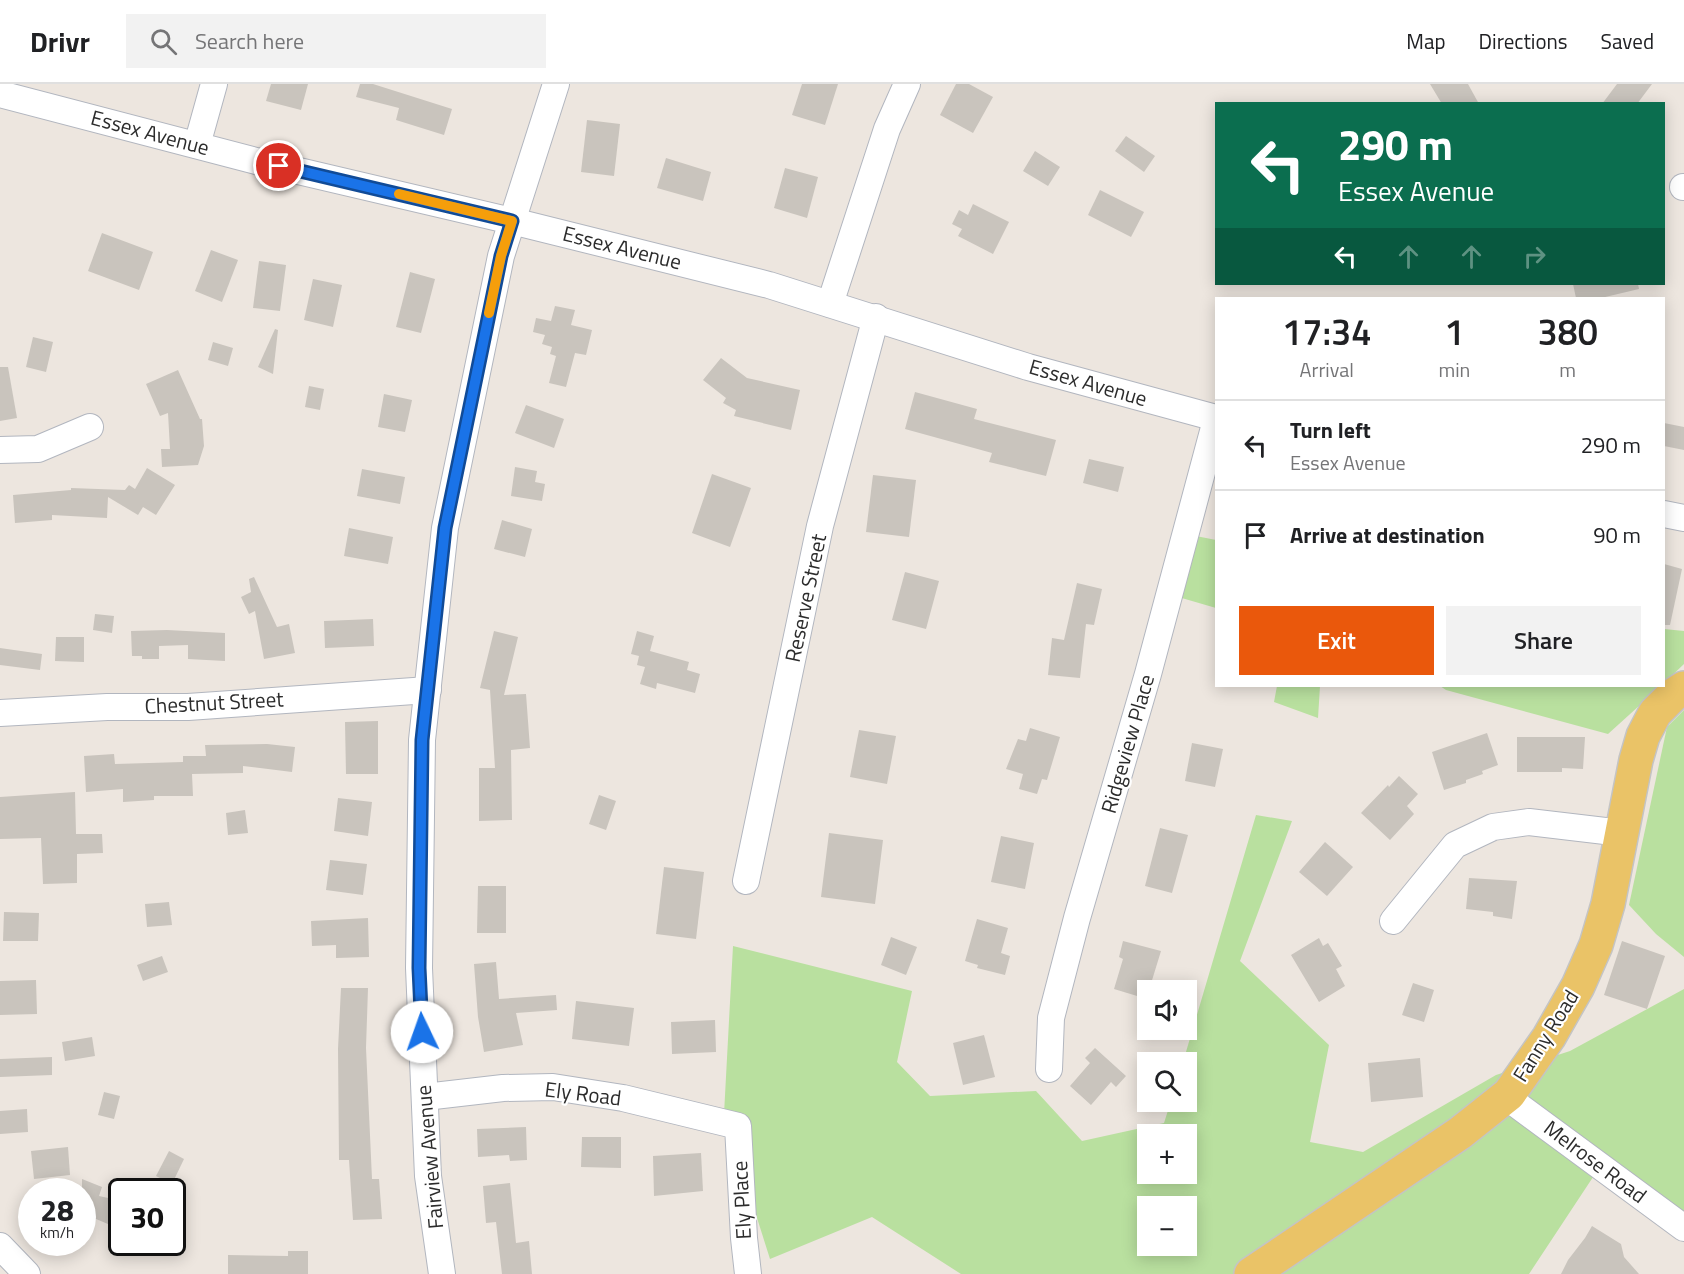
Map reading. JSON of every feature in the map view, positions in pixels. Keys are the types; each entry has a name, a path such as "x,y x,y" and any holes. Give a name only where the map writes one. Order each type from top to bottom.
{"main road":[{"name":"Fanny Road","path":"1251,1274 1460,1133 1506,1096 1549,1037 1578,986 1596,945 1608,904 1643,735 1660,708 1684,688"}],"street":[{"path":"196,145 213,84"},
{"name":"Fairview Avenue","path":"442,1274 428,1176 419,968 422,740 445,528 501,256 556,84"},
{"path":"830,304 887,129 907,84"},
{"name":"Essex Avenue","path":"7,94 256,161 512,221 769,285 1028,366 1215,419"},
{"name":"Reserve Street","path":"746,881 820,526 876,317"},
{"name":"Ridgeview Place","path":"1049,1069 1051,1018 1077,918 1148,674 1215,423"},
{"path":"0,450 38,449 90,427"},
{"path":"1665,514 1684,518"},
{"name":"Chestnut Street","path":"0,713 188,707 428,690"},
{"path":"1393,921 1455,845 1493,827 1528,822 1622,833"},
{"name":"Ely Road","path":"424,1097 503,1088 553,1087 623,1098 738,1126"},
{"name":"Melrose Road","path":"1506,1096 1684,1228"},
{"name":"Ely Place","path":"738,1126 748,1274"},
{"path":"0,1246 27,1274"}],"green space":[{"path":"1186,534 1215,540 1215,608 1168,594"},
{"path":"1665,629 1684,631 1684,664 1665,682"},
{"path":"1277,687 1320,687 1318,718 1274,702"},
{"path":"1442,687 1660,687 1608,734"},
{"path":"1684,710 1684,957 1656,934 1629,905 1667,727"},
{"path":"1256,815 1292,821 1240,961 1329,1045 1310,1142 1363,1152 1496,1075 1570,1051 1684,989 1684,1229 1599,1168 1529,1274 961,1274 872,1217 770,1259 724,1114 733,946 912,991 897,1062 930,1096 1036,1091 1082,1141 1137,1129 1137,1184 1197,1184 1197,1124 1159,1124 1164,1123 1168,1112 1197,1112 1197,1052 1186,1052 1190,1040 1197,1040 1197,1015"}],"building":[{"path":"271,84 308,84 301,110 266,101"},
{"path":"360,84 373,84 452,109 444,135 396,120 399,108 356,97"},
{"path":"802,84 838,84 825,125 792,115"},
{"path":"956,84 969,84 993,97 973,133 940,115"},
{"path":"1430,84 1468,84 1478,102 1441,102"},
{"path":"1617,84 1652,84 1638,102 1604,102"},
{"path":"587,120 620,124 614,176 581,172"},
{"path":"1126,136 1155,156 1144,172 1115,151"},
{"path":"1035,151 1060,167 1048,186 1023,171"},
{"path":"666,158 711,172 703,201 657,188"},
{"path":"785,168 818,177 807,218 774,208"},
{"path":"1100,190 1144,212 1131,237 1088,215"},
{"path":"973,204 1009,222 993,254 958,236 962,229 952,224 959,210 968,215"},
{"path":"102,233 153,252 139,290 88,271"},
{"path":"211,250 238,260 222,302 195,291"},
{"path":"259,261 286,265 280,311 253,308"},
{"path":"410,272 435,279 421,333 396,327"},
{"path":"313,279 342,285 333,327 304,320"},
{"path":"1573,285 1638,285 1639,289 1605,297 1576,297"},
{"path":"555,306 575,310 571,325 592,330 586,355 575,353 566,387 549,383 556,356 550,354 552,347 542,344 545,335 533,332 536,318 551,321"},
{"path":"275,329 278,330 273,374 258,367"},
{"path":"33,337 53,342 46,372 26,367"},
{"path":"213,342 233,348 228,366 208,360"},
{"path":"721,358 747,378 800,390 791,430 734,416 736,410 723,403 726,398 703,380"},
{"path":"0,367 8,367 17,418 0,421"},
{"path":"178,370 202,419 204,446 198,465 162,467 161,449 170,449 168,413 160,416 146,384"},
{"path":"309,386 324,389 320,410 305,407"},
{"path":"915,392 977,409 974,419 1056,440 1046,476 989,462 992,453 905,429"},
{"path":"384,394 412,400 405,432 378,427"},
{"path":"526,405 564,419 554,448 515,433"},
{"path":"1665,423 1684,427 1684,450 1665,446"},
{"path":"1089,459 1124,467 1118,492 1083,483"},
{"path":"515,467 537,471 535,482 545,484 542,501 511,496"},
{"path":"147,468 175,485 156,515 143,507 138,515 108,497 107,518 52,515 52,520 15,523 13,495 71,490 71,488 125,490 129,485 135,489"},
{"path":"362,469 405,477 400,504 357,496"},
{"path":"712,474 751,488 730,547 692,533"},
{"path":"873,475 916,480 909,537 866,532"},
{"path":"502,520 532,529 525,557 494,549"},
{"path":"349,528 393,537 388,564 344,556"},
{"path":"1665,564 1682,569 1670,625 1665,625"},
{"path":"905,572 939,581 926,629 892,620"},
{"path":"254,577 277,627 289,624 295,653 264,659 255,611 249,614 241,597 251,592 249,579"},
{"path":"1077,583 1102,589 1094,625 1086,624 1080,678 1048,675 1052,638 1064,640"},
{"path":"95,614 114,616 112,633 93,630"},
{"path":"373,619 374,646 325,648 324,621"},
{"path":"131,631 225,633 225,661 188,659 188,645 159,646 159,659 142,659 142,656 132,656"},
{"path":"494,631 518,637 504,695 526,694 530,748 511,750 512,820 479,821 479,768 495,768 490,690 480,688"},
{"path":"637,631 654,636 650,651 689,662 687,670 700,674 695,693 657,683 656,689 640,684 645,667 637,665 639,656 631,654"},
{"path":"56,637 84,637 84,662 55,661"},
{"path":"0,648 42,654 40,670 0,665"},
{"path":"378,721 378,774 346,774 345,722"},
{"path":"1030,728 1060,737 1047,780 1042,779 1037,794 1019,789 1023,774 1006,769 1018,739 1026,741"},
{"path":"859,730 896,736 887,784 850,777"},
{"path":"1487,733 1498,765 1466,780 1466,783 1444,790 1432,752"},
{"path":"1517,737 1585,737 1583,769 1562,768 1562,772 1517,772"},
{"path":"1192,743 1223,749 1215,787 1185,781"},
{"path":"267,744 295,747 292,772 243,766 243,773 192,774 193,796 154,796 154,800 123,802 123,789 86,792 84,756 114,754 115,764 183,762 183,756 206,756 205,745"},
{"path":"1399,776 1418,794 1407,806 1414,814 1390,840 1361,813"},
{"path":"75,792 76,834 102,834 103,853 77,854 77,883 43,884 41,838 0,839 0,797"},
{"path":"599,795 616,801 606,830 589,824"},
{"path":"338,798 372,802 368,836 334,831"},
{"path":"245,810 248,833 228,835 226,813"},
{"path":"1160,828 1188,835 1172,893 1145,886"},
{"path":"829,833 883,840 875,904 821,897"},
{"path":"1001,836 1034,843 1025,889 991,882"},
{"path":"1325,842 1353,867 1327,896 1299,872"},
{"path":"330,860 367,864 363,895 326,890"},
{"path":"664,867 704,872 696,939 656,934"},
{"path":"1469,878 1517,881 1512,919 1493,916 1493,912 1466,909"},
{"path":"478,886 506,886 506,933 477,933"},
{"path":"169,902 172,925 147,927 145,904"},
{"path":"4,912 39,913 38,941 3,941"},
{"path":"368,918 369,957 336,958 336,945 312,946 311,921"},
{"path":"977,919 1008,928 1001,953 1010,956 1005,975 977,968 978,965 965,961"},
{"path":"891,937 917,947 906,975 881,965"},
{"path":"1319,938 1323,946 1328,943 1342,966 1336,969 1345,986 1319,1002 1291,955"},
{"path":"1123,941 1161,951 1152,980 1137,980 1137,996 1114,989 1123,959 1119,957"},
{"path":"1622,941 1665,956 1647,1009 1604,995"},
{"path":"162,956 168,972 143,981 137,965"},
{"path":"496,962 499,999 556,995 557,1010 516,1013 523,1045 484,1052 478,1017 474,964"},
{"path":"36,980 37,1014 0,1015 0,981"},
{"path":"1413,983 1434,990 1424,1022 1402,1015"},
{"path":"341,988 368,988 366,1048 372,1179 379,1179 382,1219 353,1220 349,1160 339,1160 338,1049"},
{"path":"576,1001 634,1008 629,1046 572,1039"},
{"path":"715,1020 716,1052 672,1054 671,1022"},
{"path":"984,1035 995,1077 963,1085 953,1043"},
{"path":"92,1037 95,1056 65,1061 62,1042"},
{"path":"1095,1048 1126,1076 1116,1087 1111,1082 1091,1105 1070,1086 1090,1063 1085,1058"},
{"path":"52,1057 52,1075 0,1077 0,1059"},
{"path":"1420,1058 1423,1097 1371,1102 1368,1063"},
{"path":"104,1092 120,1096 114,1119 98,1115"},
{"path":"27,1109 28,1132 0,1134 0,1111"},
{"path":"526,1127 527,1160 510,1161 509,1155 478,1157 477,1129"},
{"path":"582,1137 621,1137 621,1168 581,1167"},
{"path":"68,1147 70,1175 34,1178 31,1151"},
{"path":"169,1151 184,1159 175,1178 156,1176"},
{"path":"701,1153 703,1191 654,1196 653,1156"},
{"path":"510,1183 516,1243 529,1241 532,1274 502,1274 496,1222 486,1223 483,1186"},
{"path":"96,1185 102,1187 99,1196 108,1198 108,1224 96,1219"},
{"path":"1592,1226 1621,1244 1624,1257 1639,1274 1561,1274"},
{"path":"288,1251 308,1251 308,1274 228,1274 228,1255 288,1256"}],"slow traffic":[{"path":"399,194 512,221 501,256 489,313"}],"route":[{"path":"279,166 512,221 501,256 445,528 422,740 419,968 422,1032"}]}
